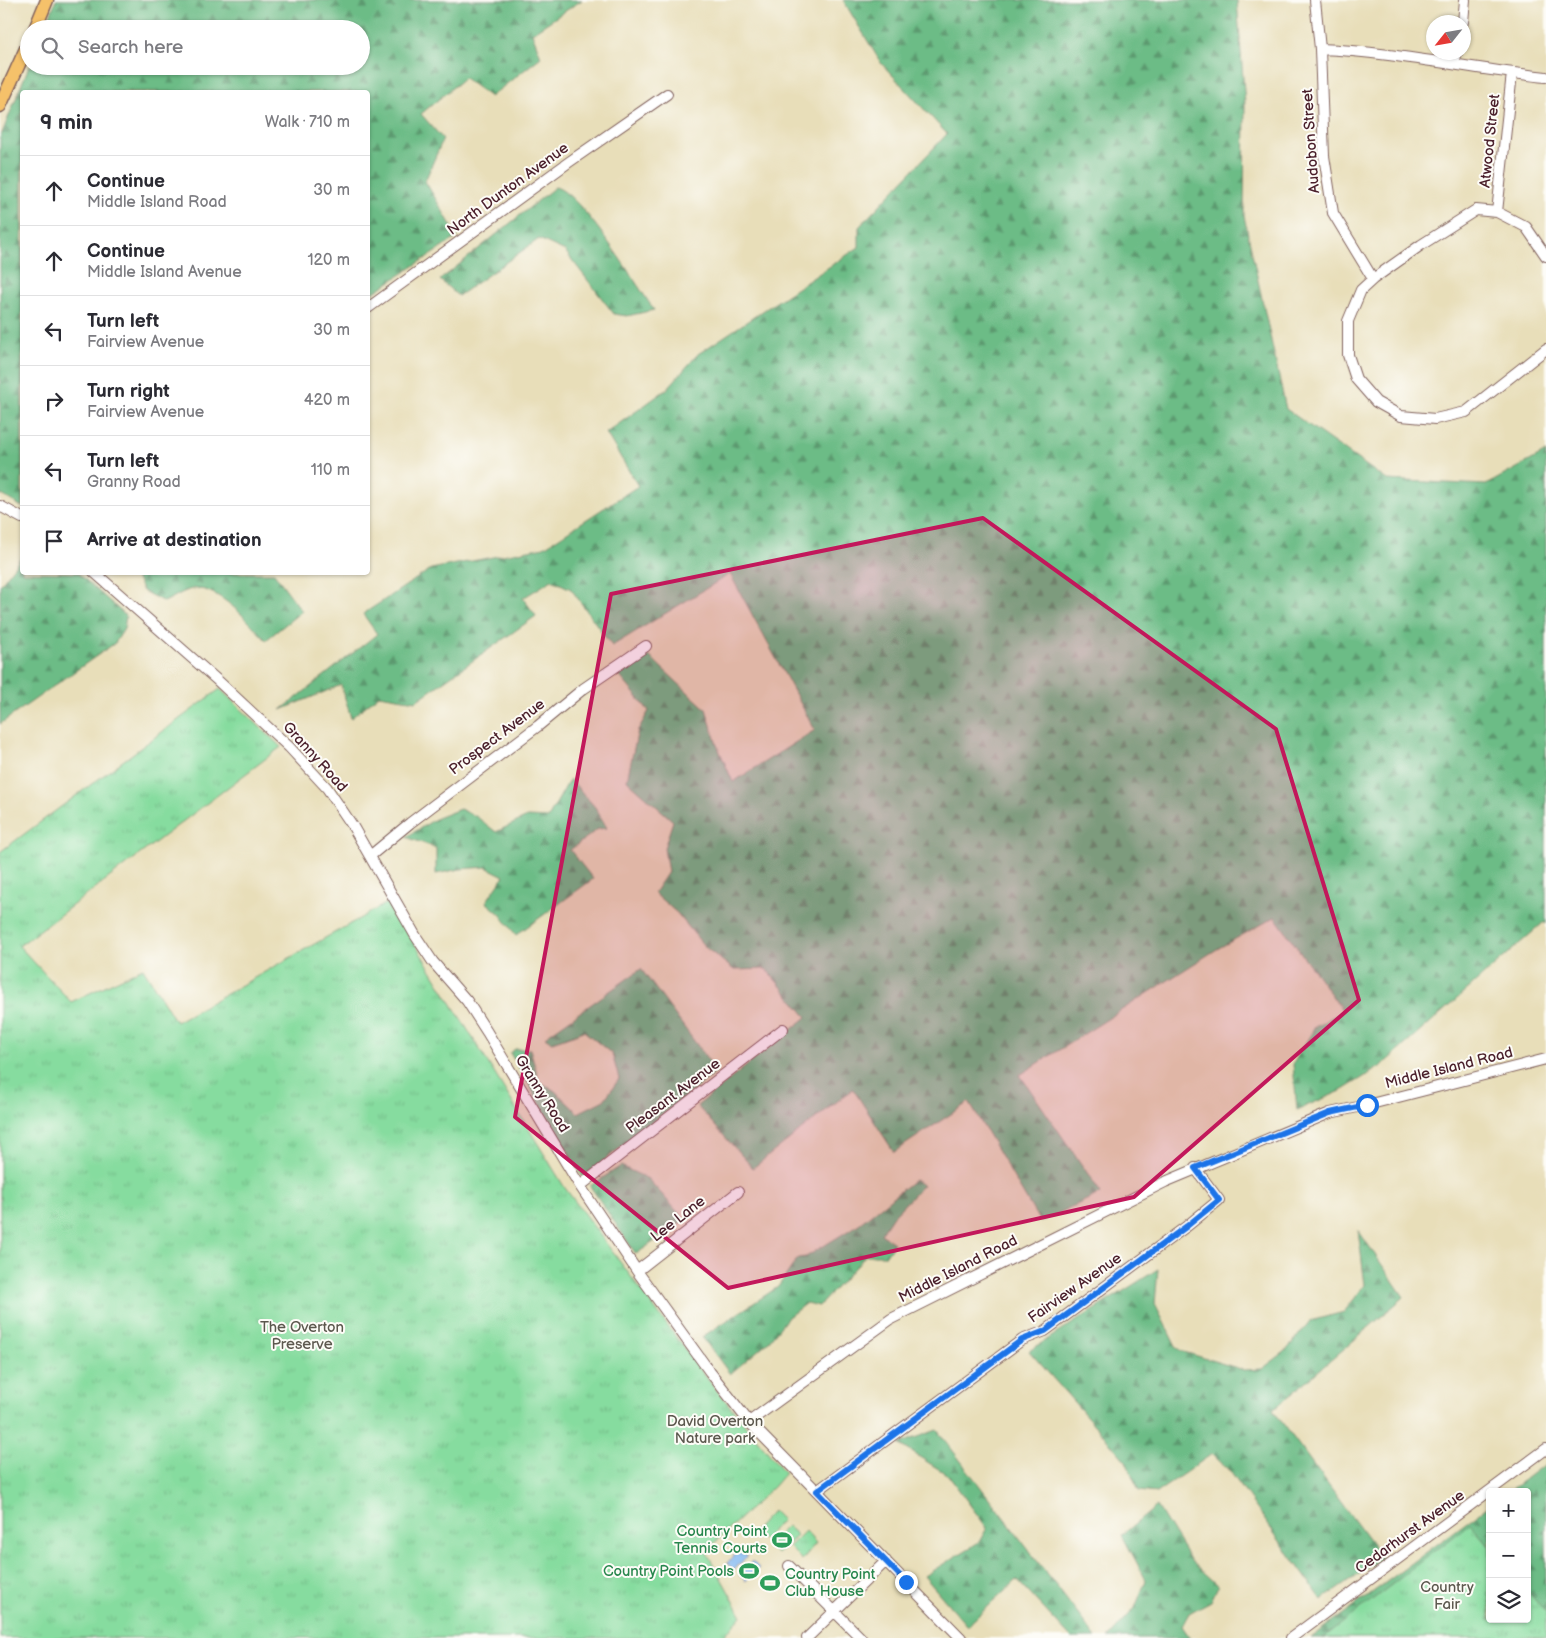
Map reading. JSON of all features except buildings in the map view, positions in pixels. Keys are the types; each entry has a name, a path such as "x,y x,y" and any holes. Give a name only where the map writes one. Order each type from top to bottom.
{"main road":[{"path":"39,20 47,0"},
{"path":"0,106 20,62"}],"street":[{"name":"Audobon Street","path":"1315,0 1320,49 1324,156 1333,213 1373,279"},
{"path":"1464,15 1465,0"},
{"path":"1320,49 1358,51 1512,74 1546,77"},
{"path":"1454,64 1455,60"},
{"name":"Atwood Street","path":"1497,212 1512,74"},
{"name":"North Dunton Avenue","path":"370,307 569,162 667,94"},
{"path":"1546,256 1526,227 1497,212 1476,210 1421,245 1373,279 1361,290 1348,321 1348,355 1356,379 1376,402 1401,416 1435,419 1466,412 1546,349"},
{"path":"0,506 20,517"},
{"name":"Granny Road","path":"97,575 217,680 289,747 327,788 370,856 415,935 433,962 467,1001 580,1186 637,1271 710,1372 749,1422 961,1638"},
{"name":"Prospect Avenue","path":"370,856 583,689 646,646"},
{"name":"Pleasant Avenue","path":"580,1186 784,1029"},
{"name":"Middle Island Road","path":"749,1422 890,1319 1195,1168 1330,1113 1546,1059"},
{"name":"Fairview Avenue","path":"817,1491 1022,1340 1045,1331 1187,1226 1219,1200 1195,1168"},
{"name":"Lee Lane","path":"637,1271 738,1192"},
{"name":"Cedarhurst Avenue","path":"1291,1638 1546,1449"},
{"path":"807,1638 886,1561"},
{"path":"789,1566 861,1638"}],"highlighted area":[{"path":"983,518 1276,729 1359,1000 1134,1197 728,1288 515,1117 611,594"}],"green space":[{"path":"56,0 582,0 532,33 541,57 490,97 464,78 421,114 443,139 425,181 458,237 370,295 370,90 20,90 20,506 0,494 0,138 25,75 370,75 370,20 48,20"},
{"path":"843,0 1237,0 1245,104 1244,216 1286,409 1387,480 1486,485 1546,452 1546,923 1544,922 1380,1067 1341,1091 1297,1110 1293,1064 1315,1027 1343,1011 1275,917 1217,949 1020,1075 1101,1193 1040,1222 969,1102 894,1152 853,1089 753,1168 697,1106 807,1017 766,969 734,970 705,947 677,913 654,893 668,872 664,848 673,821 627,780 638,730 649,711 618,674 649,656 706,709 717,745 733,782 815,730 730,574 612,646 571,589 552,580 523,598 536,616 416,701 379,695 351,718 341,685 281,710 377,634 363,614 431,569 544,547 638,486 606,433 667,389 698,354 859,247 859,227 947,134 881,63"},
{"path":"555,187 566,193 593,222 622,261 654,310 627,316 614,314 565,251 539,239 458,296 440,280"},
{"path":"20,559 20,575 80,575 126,616 124,629 115,643 0,724 0,585"},
{"path":"135,575 275,575 302,611 266,640 223,599 202,589 192,589 164,602 143,591"},
{"name":"The Overton Preserve","path":"220,689 281,747 19,946 71,1002 143,968 176,1022 389,902 565,1188 705,1376 785,1473 773,1487 706,1551 742,1616 722,1638 0,1638 0,852"},
{"path":"570,779 595,807 607,828 598,829 570,850 593,879 516,935 500,914 486,902 504,876 486,867 460,869 436,874 436,848 406,837 437,818 460,809 477,817 496,832 527,817 548,818"},
{"path":"641,969 717,1072 583,1177 510,1053 515,1049 530,1049 539,1081 555,1091 578,1113 604,1100 619,1079 612,1054 584,1031 552,1042 545,1037"},
{"path":"621,1166 648,1179 685,1220 636,1254 590,1186"},
{"path":"914,1180 923,1185 892,1217 881,1234 894,1243 886,1255 866,1255 819,1306 806,1303 788,1317 769,1341 730,1374 702,1337 778,1287 798,1258 806,1257 859,1224"},
{"path":"1358,1230 1404,1297 1273,1410 1382,1558 1322,1600 1229,1470 1212,1454 1156,1493 1139,1491 1126,1461 1029,1351 1158,1269 1155,1304 1176,1347 1184,1352 1244,1370 1262,1369 1286,1351 1310,1321 1344,1312 1365,1285"},
{"path":"937,1430 1096,1638 1071,1638 1017,1580 967,1626 924,1576 979,1542 987,1528 948,1475 899,1444"},
{"path":"1546,1463 1546,1625 1531,1608 1531,1488 1513,1488"},
{"path":"1157,1506 1191,1561 1218,1586 1211,1601 1189,1613 1182,1626 1190,1638 1108,1638 1135,1608 1146,1580 1122,1535"},
{"path":"1486,1508 1486,1560 1340,1638 1311,1638"},
{"name":"Country Point Tennis Courts","path":"773,1511 782,1520 763,1540 754,1531"},
{"name":"Country Fair","path":"1470,1524 1486,1542 1486,1623 1531,1623 1531,1596 1546,1613 1546,1638 1323,1638"},
{"name":"Country Point Tennis Courts","path":"787,1526 797,1535 777,1554 768,1545"},
{"path":"805,1531 816,1543 802,1560 789,1547"}],"water":[{"name":"Country Point Pools","path":"740,1549 747,1556 734,1570 727,1563"},
{"name":"Country Point Pools","path":"752,1561 759,1568 746,1581 739,1575"}],"place":[{"name":"Country Point Tennis Courts","path":"782,1540"},
{"name":"Country Point Pools","path":"749,1571"},
{"name":"Country Point Club House","path":"770,1583"}],"route":[{"path":"906,1582 817,1491 1022,1340 1045,1331 1187,1226 1219,1200 1195,1168 1330,1113 1367,1105"}],"park label":[{"name":"David Overton Nature park","path":"715,1430"}]}
